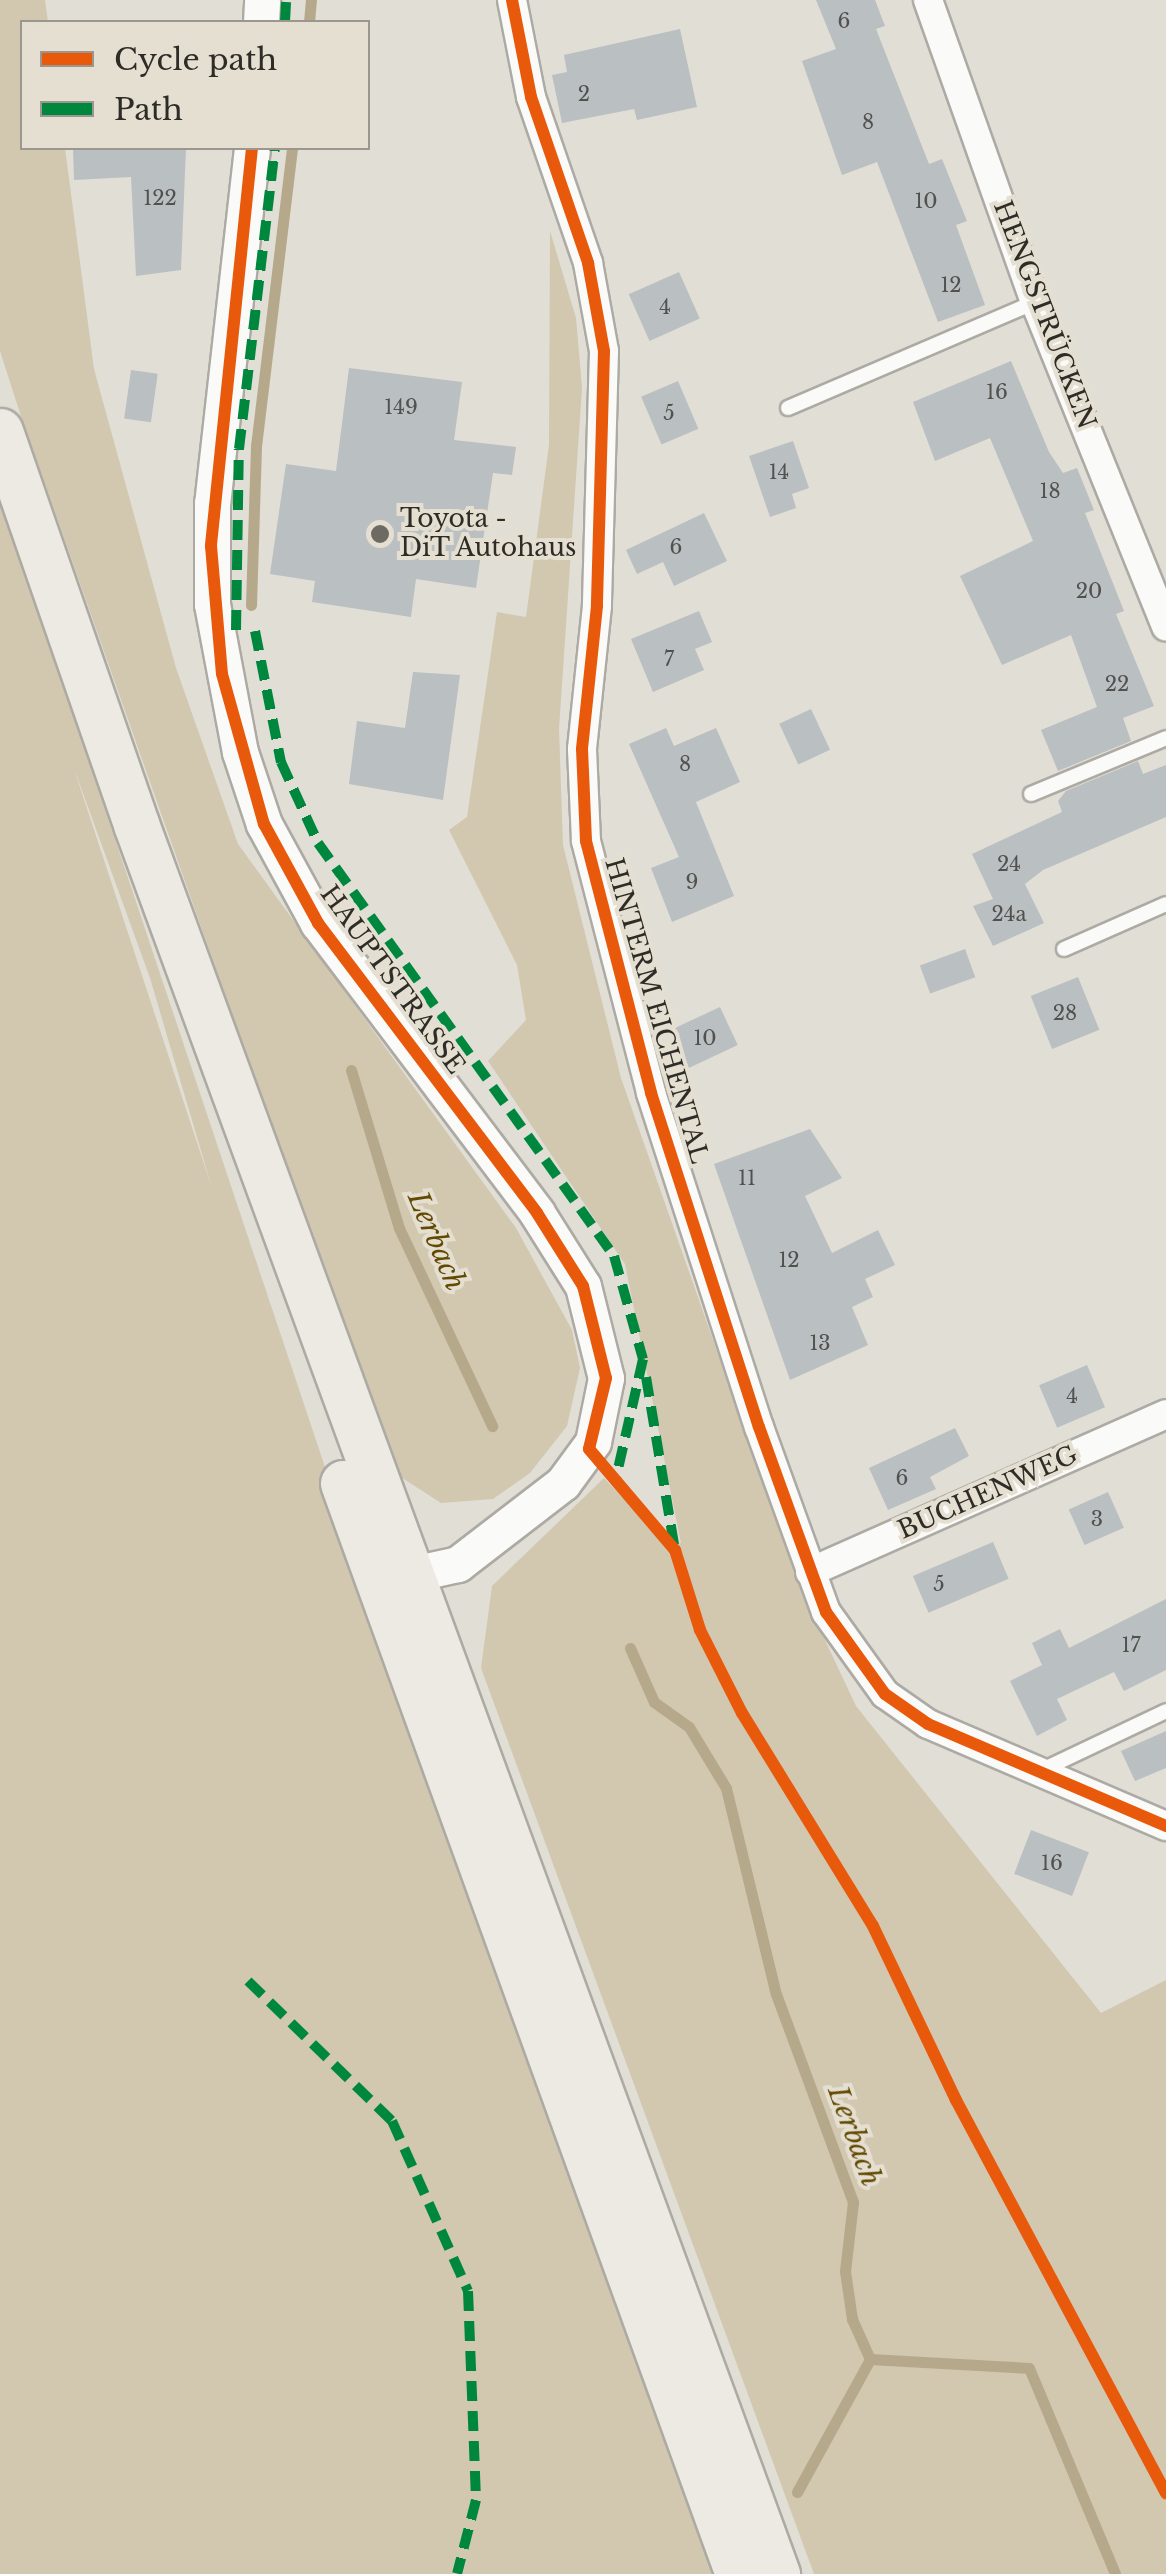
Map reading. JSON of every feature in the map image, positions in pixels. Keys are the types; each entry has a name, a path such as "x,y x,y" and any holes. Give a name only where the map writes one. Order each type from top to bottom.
{"main road":[{"path":"0,431 136,824 145,886 201,1078 398,1572 777,2574"},
{"path":"398,1572 738,2574"}],"street":[{"name":"HINTERM EICHENTAL","path":"512,0 531,97 588,263 604,351 596,606 582,749 586,841 651,1093 810,1572 848,1652 899,1707 1166,1826"},
{"name":"HENGSTRÜCKEN","path":"928,0 1036,302 1166,627"},
{"name":"HAUPTSTRASSE","path":"252,150 212,504 212,604 227,702 250,788 296,887 537,1213 594,1316 606,1378 593,1442 563,1483 458,1564 398,1572"},
{"path":"1138,557 1166,548"},
{"name":"BUCHENWEG","path":"810,1572 1166,1414"}],"lane":[{"path":"788,408 1036,302"},
{"path":"1032,794 1166,738"},
{"path":"1064,949 1166,904"},
{"path":"1041,1771 1166,1711"}],"shaded area":[{"path":"0,0 45,0 48,20 20,20 20,150 65,150 94,369 176,668 238,844 516,1228 572,1330 580,1368 567,1426 530,1473 493,1499 441,1503 393,1472 0,351"},
{"path":"550,231 576,318 582,388 559,729 563,845 621,1078 799,1585 856,1706 1101,2013 1166,1980 1166,2574 814,2574 481,1668 492,1586 604,1478 668,1545 681,1543 625,1264 488,1061 526,1020 517,965 449,830 467,817 497,612 526,617 549,445"},
{"path":"0,495 338,1506 724,2574 0,2574","holes":["76,774 150,978 212,1188"]}],"building":[{"path":"816,0 875,0 885,26 876,29 929,164 942,159 967,221 956,225 985,305 938,322 877,162 842,175 802,61 836,49"},
{"path":"680,29 697,107 637,120 634,109 562,123 552,75 567,72 564,55"},
{"path":"73,150 186,150 181,270 136,276 131,177 74,180"},
{"path":"679,272 700,319 649,341 629,294"},
{"path":"1011,361 1049,452 1063,473 1077,468 1094,510 1085,513 1124,611 1116,614 1154,706 1123,718 1131,741 1058,771 1041,730 1097,707 1071,635 1002,665 960,576 1033,541 990,438 935,461 913,402"},
{"name":"Toyota - DiT Autohaus","path":"349,368 462,382 454,440 516,447 512,475 493,473 476,588 416,579 411,617 312,602 315,581 270,574 286,464 336,471"},
{"path":"131,370 158,374 151,422 124,419"},
{"path":"678,381 698,429 661,444 641,397"},
{"path":"793,441 809,488 792,494 796,508 770,517 749,456"},
{"path":"704,513 727,561 674,586 663,562 637,574 626,550"},
{"path":"699,611 712,642 695,649 704,670 653,692 631,639"},
{"path":"413,672 460,675 443,800 349,784 357,721 405,728"},
{"path":"811,709 830,750 798,765 779,724"},
{"path":"666,728 674,746 716,728 740,782 696,802 734,896 672,922 651,868 679,857 629,744"},
{"path":"1138,761 1143,774 1166,765 1166,817 1043,870 1025,884 1044,923 993,946 973,906 993,899 972,854 1062,812 1058,801 1066,791"},
{"path":"965,949 975,977 930,994 920,965"},
{"path":"1078,977 1099,1030 1052,1049 1031,996"},
{"path":"720,1007 738,1045 689,1068 671,1030"},
{"path":"810,1129 842,1178 805,1196 832,1253 878,1230 895,1265 865,1279 873,1297 852,1307 868,1345 790,1380 714,1164"},
{"path":"1087,1365 1105,1407 1057,1428 1039,1385"},
{"path":"955,1428 969,1456 930,1477 936,1489 888,1510 869,1468"},
{"path":"1108,1492 1124,1528 1085,1545 1069,1509"},
{"path":"993,1542 1009,1579 929,1613 913,1576"},
{"path":"1166,1599 1166,1670 1124,1691 1114,1672 1057,1699 1067,1720 1037,1736 1010,1681 1042,1665 1032,1643 1060,1629 1069,1648"},
{"path":"1166,1731 1166,1768 1135,1781 1121,1751"},
{"path":"1031,1830 1089,1852 1072,1896 1014,1874"}],"waterway":[{"name":"Lerbach","path":"309,20 311,0"},
{"name":"Lerbach","path":"251,605 256,446 292,150"},
{"name":"Lerbach","path":"351,1070 399,1228 492,1426"},
{"name":"Lerbach","path":"630,1648 654,1702 689,1727 726,1788 776,1994 853,2202 845,2271 852,2319 870,2359 1029,2368 1115,2574"},
{"path":"797,2492 870,2359"}],"marked path":[{"path":"285,20 286,0"},
{"path":"236,630 239,449 275,150"},
{"path":"255,631 281,762 318,843 614,1256 643,1359 616,1478"},
{"path":"646,1377 674,1545"},
{"path":"248,1981 392,2121 468,2291 476,2500 457,2574"}],"cycle path":[{"path":"512,0 531,97 588,263 604,351 597,606 582,749 586,841 651,1093 759,1427 826,1612 885,1694 928,1724 1166,1826"},
{"path":"252,150 211,546 222,674 264,824 318,923 537,1213 583,1286 606,1378 589,1449 675,1550 700,1630 742,1713 873,1926 956,2100 1166,2493"}],"place":[{"name":"Toyota - DiT Autohaus","path":"380,534"}]}
